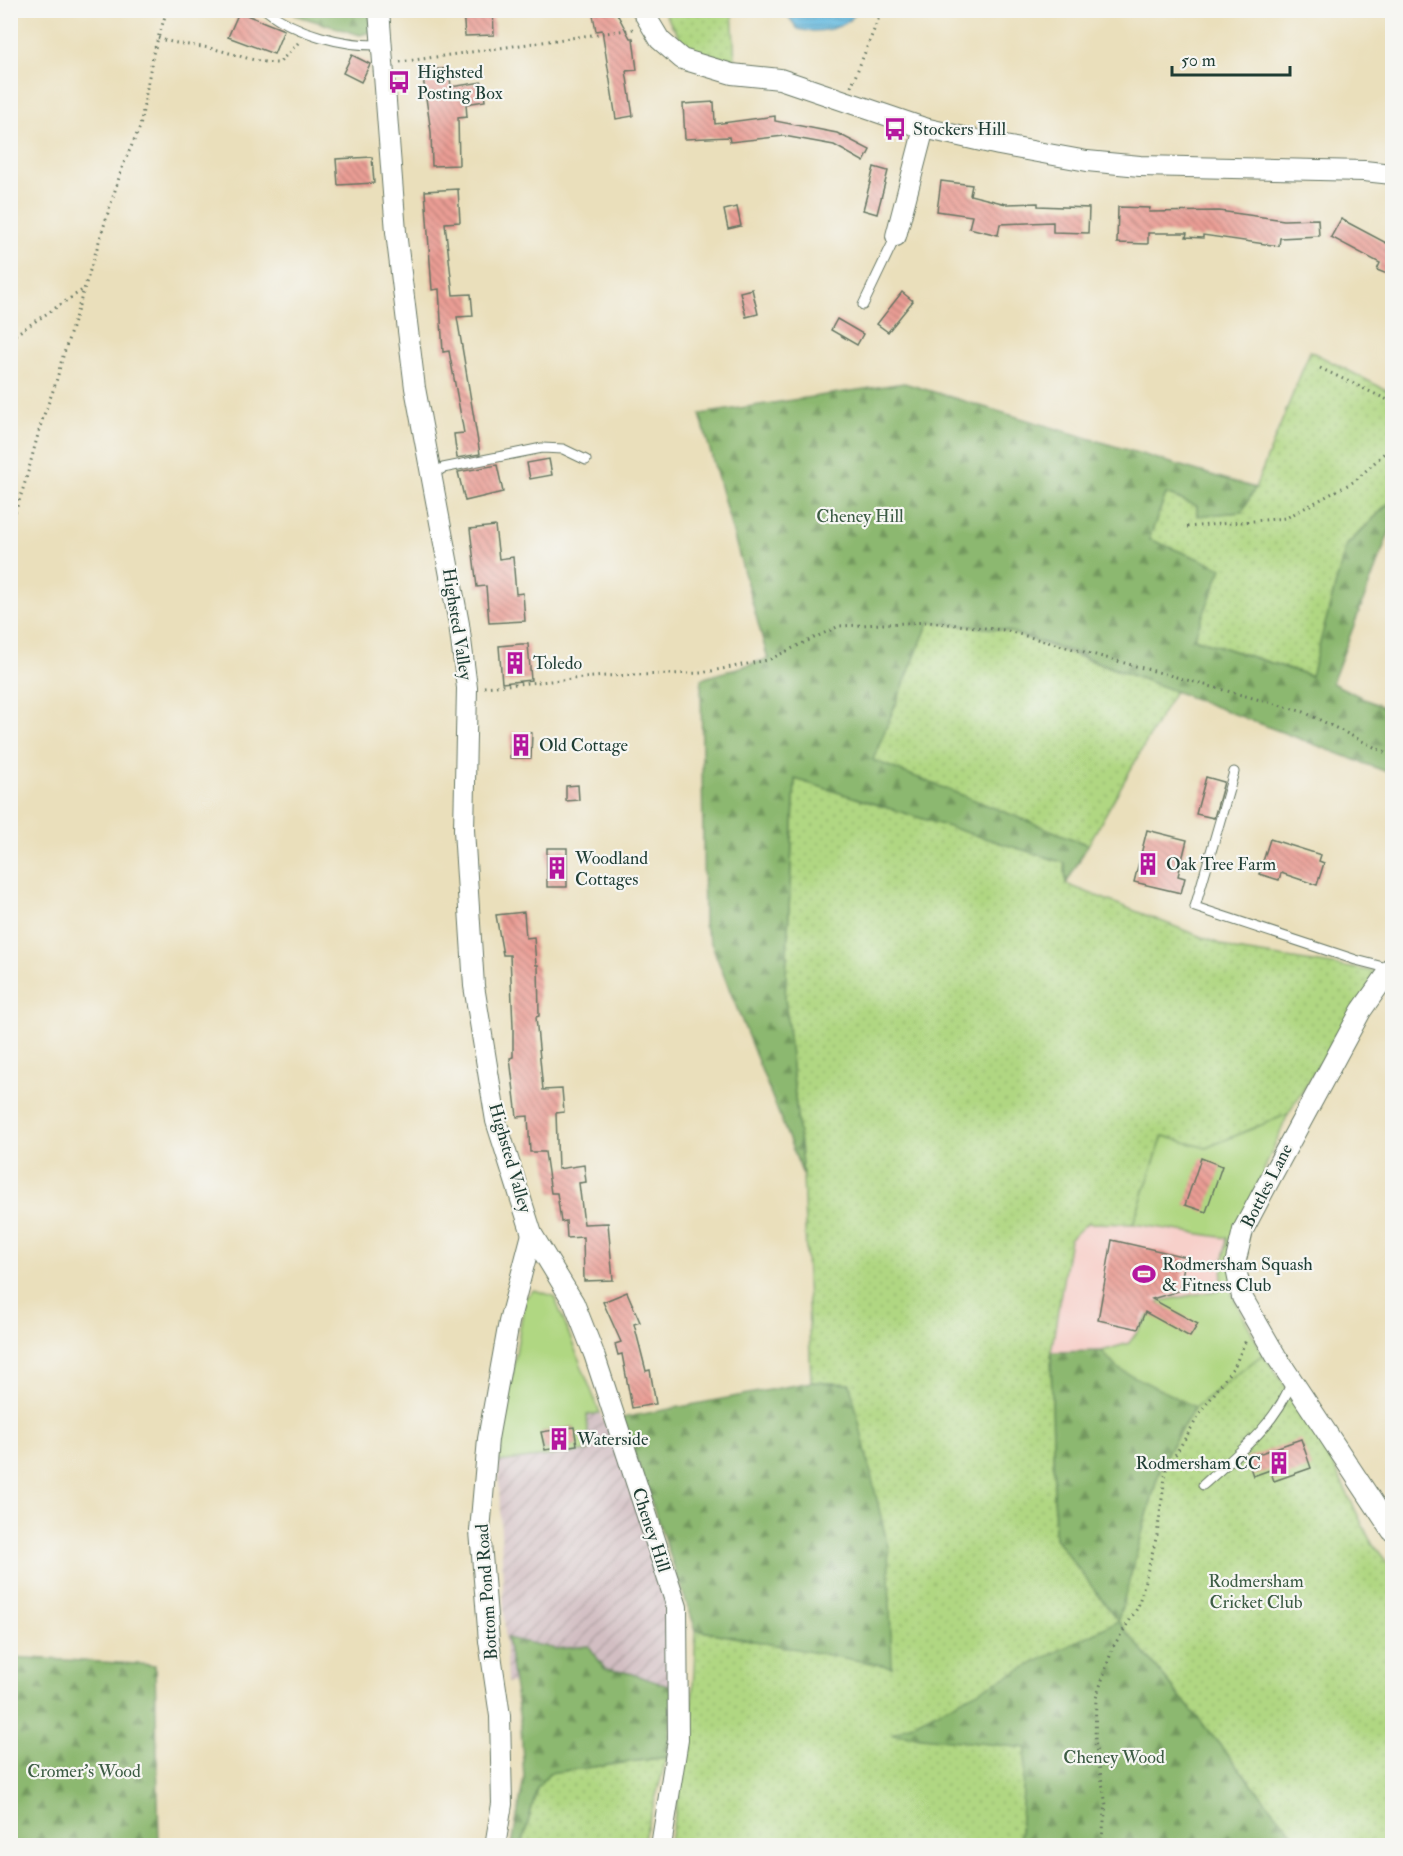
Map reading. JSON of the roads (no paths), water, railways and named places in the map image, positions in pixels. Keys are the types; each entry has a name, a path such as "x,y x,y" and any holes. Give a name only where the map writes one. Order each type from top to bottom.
{"street":[{"name":"Highsted Valley","path":"379,10 396,232 430,476 459,624 467,688 464,830 474,986 496,1121 532,1234"},
{"path":"646,19 660,40 682,59 732,74 780,79 924,128 1087,161 1140,166 1364,171 1392,174"},
{"path":"896,236 924,128"},
{"name":"Bottles Lane","path":"1392,968 1361,1011 1243,1230 1235,1264 1242,1297 1254,1318 1292,1381 1392,1532"},
{"name":"Bottom Pond Road","path":"495,1845 502,1804 500,1716 489,1641 480,1531 488,1439 509,1322 532,1234"},
{"name":"Cheney Hill","path":"532,1234 574,1302 594,1354 677,1607 678,1740 661,1845"}],"lane":[{"path":"266,10 309,32 361,45 381,45"},
{"path":"863,305 896,236"},
{"path":"430,476 443,468 542,448 563,449 586,460"},
{"path":"1234,772 1195,907 1284,938 1392,968"},
{"path":"1203,1485 1269,1423 1283,1404 1292,1381"}],"water":[{"path":"784,11 857,11 846,23 831,29 813,31 798,29"}],"place":[{"name":"Highsted Posting Box","path":"399,82"},
{"name":"Stockers Hill","path":"895,129"},
{"name":"Toledo","path":"515,663"},
{"name":"Old Cottage","path":"521,745"},
{"name":"Oak Tree Farm","path":"1148,864"},
{"name":"Woodland Cottages","path":"557,868"},
{"name":"Rodmersham Squash & Fitness Club","path":"1144,1274"},
{"name":"Waterside","path":"559,1439"},
{"name":"Rodmersham CC","path":"1279,1463"}],"park label":[{"name":"Rodmersham Cricket Club","path":"1256,1591"},
{"name":"Cheney Wood","path":"1114,1757"},
{"name":"Cromer's Wood","path":"84,1771"}]}
